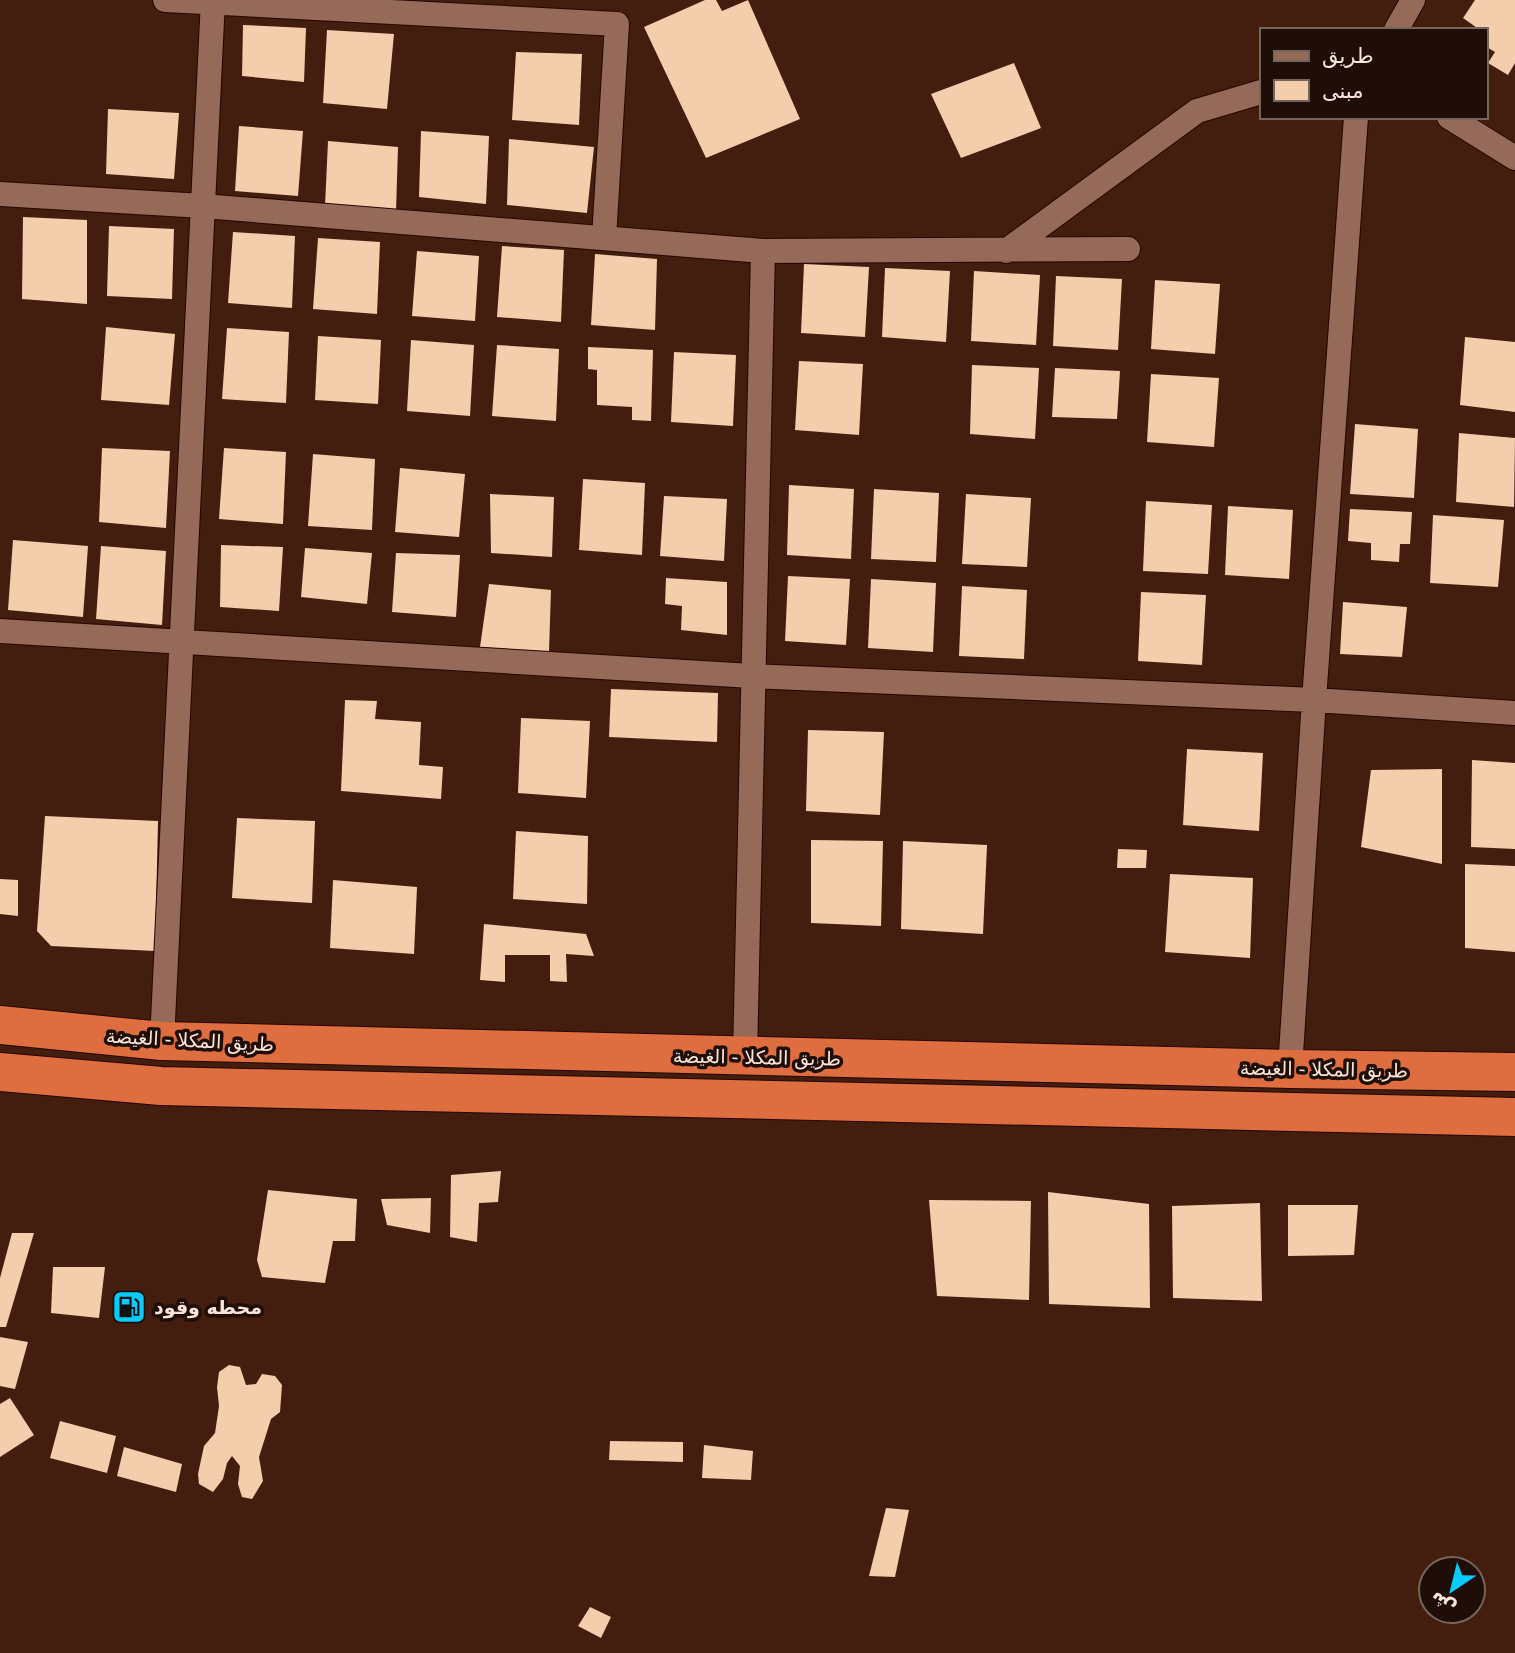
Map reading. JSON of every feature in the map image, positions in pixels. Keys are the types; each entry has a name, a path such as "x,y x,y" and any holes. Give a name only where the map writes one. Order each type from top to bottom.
{"highway":[{"name":"طريق المكلا - الغيضة","path":"0,1025 162,1041 1290,1069 1515,1072"},
{"path":"161,1086 162,1041"},
{"path":"0,1072 161,1086 1515,1117"}],"street":[{"path":"165,0 617,24 604,238"},
{"path":"1397,28 1413,0"},
{"path":"162,1041 213,2"},
{"path":"1006,251 1197,111 1260,92"},
{"path":"1290,1069 1356,119"},
{"path":"1452,119 1515,158"},
{"path":"0,194 203,206 763,251 1128,249"},
{"path":"745,1056 763,251"},
{"path":"0,631 752,676 1314,700 1515,713"}],"building":[{"path":"705,0 716,0 722,11 748,0 800,119 706,158 644,27"},
{"path":"1475,0 1515,0 1515,63 1508,75 1488,63 1495,52 1487,47 1487,28 1477,28 1463,18"},
{"path":"243,25 306,28 304,82 242,76"},
{"path":"327,30 394,34 387,109 323,103"},
{"path":"516,52 582,54 579,125 512,120"},
{"path":"1014,63 1041,128 961,158 931,94"},
{"path":"108,109 179,113 174,179 106,174"},
{"path":"239,126 303,131 298,196 235,191"},
{"path":"421,131 489,136 486,204 419,197"},
{"path":"509,139 594,147 587,213 507,205"},
{"path":"328,141 398,147 396,211 325,206"},
{"path":"23,217 87,220 87,304 22,299"},
{"path":"109,226 174,229 172,299 107,296"},
{"path":"233,232 295,236 292,308 228,303"},
{"path":"318,238 380,242 377,314 313,309"},
{"path":"502,246 564,250 561,322 497,317"},
{"path":"417,251 479,256 475,321 412,316"},
{"path":"595,254 657,259 655,330 591,325"},
{"path":"804,264 869,267 865,337 801,333"},
{"path":"885,268 950,271 946,342 882,337"},
{"path":"974,271 1040,275 1036,345 971,341"},
{"path":"1056,276 1122,279 1118,350 1053,346"},
{"path":"1155,280 1220,284 1215,354 1151,349"},
{"path":"106,327 175,334 169,405 101,400"},
{"path":"227,328 289,332 286,403 222,399"},
{"path":"318,336 381,340 378,404 315,400"},
{"path":"1465,337 1515,342 1515,412 1460,405"},
{"path":"411,340 474,345 470,416 407,411"},
{"path":"497,345 559,349 556,421 492,416"},
{"path":"588,347 653,350 651,421 632,420 632,407 597,405 597,370 588,369"},
{"path":"674,352 736,355 733,426 671,422"},
{"path":"799,361 863,364 859,435 795,430"},
{"path":"972,365 1039,368 1035,439 970,434"},
{"path":"1055,368 1120,371 1117,419 1052,417"},
{"path":"1151,374 1219,378 1214,447 1147,442"},
{"path":"1355,424 1418,429 1414,498 1350,494"},
{"path":"1459,433 1515,438 1514,507 1456,502"},
{"path":"102,448 170,451 166,528 99,522"},
{"path":"224,448 286,452 283,524 219,519"},
{"path":"313,454 375,459 372,530 308,526"},
{"path":"400,468 465,474 459,537 395,532"},
{"path":"583,479 645,483 642,555 579,550"},
{"path":"789,485 854,489 851,559 787,555"},
{"path":"874,489 939,493 936,562 871,559"},
{"path":"490,494 554,497 552,557 491,553"},
{"path":"966,494 1031,498 1027,567 962,564"},
{"path":"664,496 727,499 724,561 660,556"},
{"path":"1146,501 1212,505 1208,574 1143,571"},
{"path":"1228,506 1293,510 1289,579 1225,575"},
{"path":"1350,509 1412,512 1410,544 1400,544 1399,562 1371,560 1371,543 1348,541"},
{"path":"1433,515 1504,520 1498,587 1430,583"},
{"path":"13,540 88,546 83,617 8,610"},
{"path":"221,545 283,547 279,611 220,607"},
{"path":"101,546 166,551 162,625 96,619"},
{"path":"305,548 372,553 367,604 301,597"},
{"path":"396,553 460,555 456,617 392,612"},
{"path":"788,576 850,579 846,645 785,641"},
{"path":"666,578 727,582 727,635 681,630 682,606 665,604"},
{"path":"871,579 936,583 933,652 868,648"},
{"path":"489,584 551,590 549,652 480,647"},
{"path":"962,586 1027,590 1024,659 959,656"},
{"path":"1141,592 1206,595 1202,665 1138,661"},
{"path":"1343,602 1407,607 1402,657 1340,654"},
{"path":"611,689 718,693 717,742 609,737"},
{"path":"345,700 377,701 375,719 421,722 419,765 443,767 441,799 341,791"},
{"path":"521,718 590,721 586,798 518,793"},
{"path":"808,730 884,732 880,815 806,811"},
{"path":"1187,749 1263,753 1259,831 1183,825"},
{"path":"1472,760 1515,763 1515,849 1471,847"},
{"path":"1442,769 1442,864 1361,847 1371,770"},
{"path":"45,816 158,821 155,951 51,946 37,931"},
{"path":"237,818 315,821 312,903 232,898"},
{"path":"516,831 588,836 587,904 513,899"},
{"path":"811,840 883,841 881,926 811,923"},
{"path":"903,841 987,845 983,934 901,929"},
{"path":"1118,849 1147,850 1146,868 1117,868"},
{"path":"1465,864 1515,866 1515,952 1465,948"},
{"path":"1170,874 1253,878 1250,958 1165,952"},
{"path":"0,879 18,880 18,916 0,914"},
{"path":"333,880 417,887 414,954 330,948"},
{"path":"484,924 586,934 594,956 566,954 567,982 550,981 550,955 505,955 505,982 480,980"},
{"path":"501,1171 498,1202 479,1203 477,1242 450,1237 451,1175"},
{"path":"268,1190 357,1199 355,1241 333,1241 325,1283 262,1277 257,1260"},
{"path":"1048,1192 1149,1204 1150,1308 1049,1304"},
{"path":"431,1198 430,1233 387,1225 381,1199"},
{"path":"929,1200 1031,1201 1029,1300 937,1296"},
{"path":"1260,1203 1262,1301 1173,1298 1172,1206"},
{"path":"1288,1205 1358,1205 1354,1255 1288,1256"},
{"path":"12,1233 34,1233 6,1327 0,1327 0,1278"},
{"path":"53,1267 105,1267 99,1318 51,1313"},
{"path":"0,1337 28,1342 15,1389 0,1386"},
{"path":"229,1365 240,1367 246,1385 256,1384 262,1374 275,1376 282,1385 280,1412 271,1419 259,1457 263,1481 252,1499 242,1497 238,1484 240,1466 232,1456 227,1463 223,1479 213,1492 199,1484 198,1474 204,1446 215,1433 219,1406 219,1372"},
{"path":"10,1398 34,1435 0,1457 0,1404"},
{"path":"60,1421 116,1436 107,1473 50,1458"},
{"path":"610,1441 683,1442 683,1462 609,1460"},
{"path":"704,1445 753,1451 751,1480 702,1478"},
{"path":"124,1447 182,1464 176,1492 117,1476"},
{"path":"886,1508 909,1510 895,1577 869,1576"},
{"path":"590,1607 611,1617 601,1638 578,1626"}],"place":[{"name":"محطه وقود","path":"129,1307"}]}
